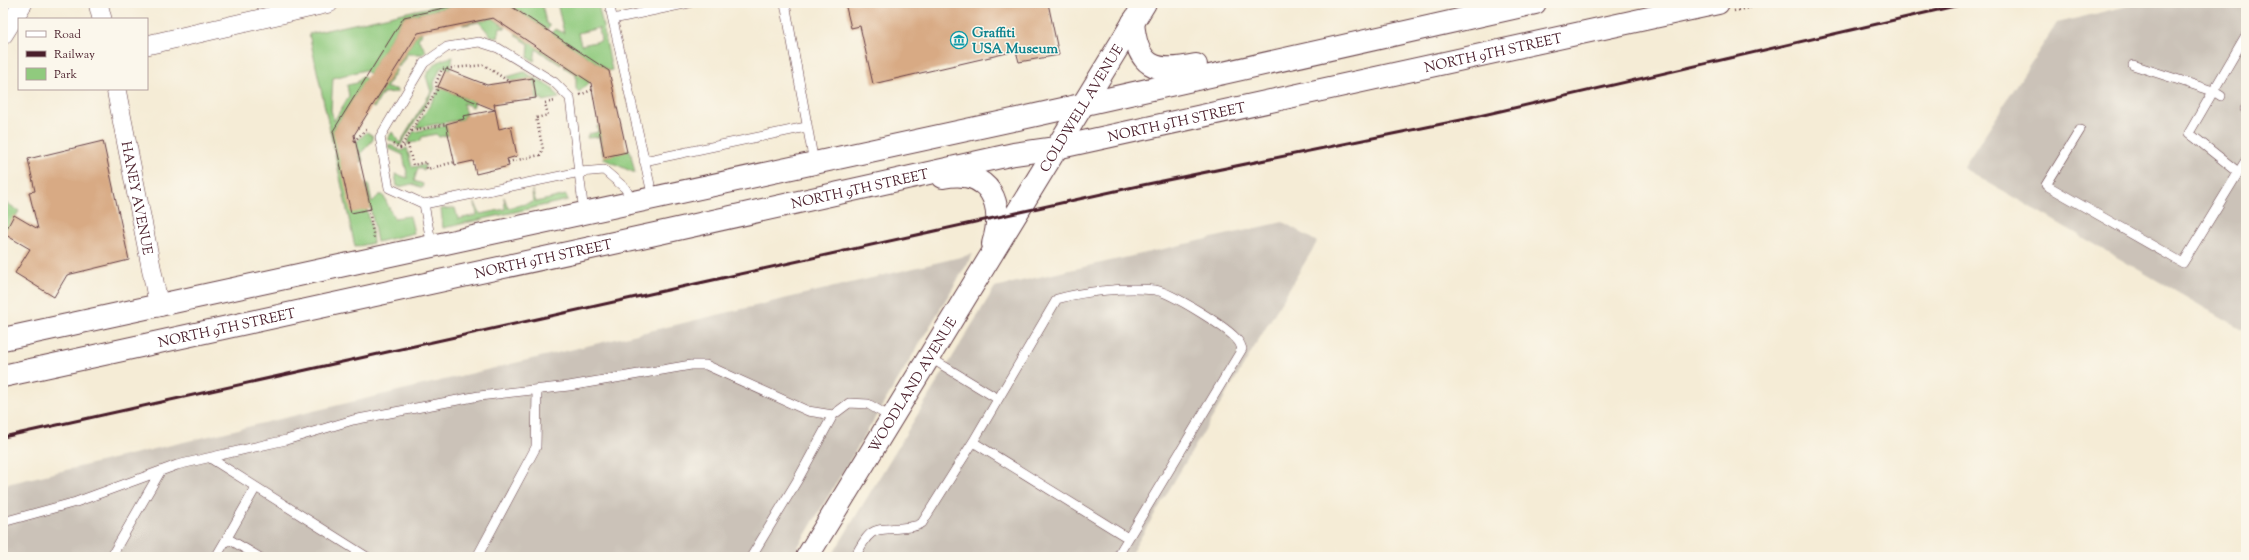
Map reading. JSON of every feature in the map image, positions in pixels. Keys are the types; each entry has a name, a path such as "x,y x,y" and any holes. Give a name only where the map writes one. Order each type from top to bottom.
{"street":[{"path":"3,35 23,3"},
{"path":"98,3 102,18"},
{"path":"148,45 329,3"},
{"name":"COLDWELL AVENUE","path":"1018,213 1082,104 1145,3"},
{"path":"3,339 159,307 1535,3"},
{"name":"NORTH 9TH STREET","path":"3,376 1014,154 1056,148 1718,3"},
{"path":"1133,22 1134,42 1139,51 1149,62 1162,70 1175,70 1254,53 1276,61"},
{"name":"HANEY AVENUE","path":"116,90 159,307"},
{"path":"866,187 873,191 947,176 970,177 981,182 993,194 998,217 998,228 988,260"},
{"name":"WOODLAND AVENUE","path":"807,557 1018,213"}],"lane":[{"path":"610,3 644,161 643,200"},
{"path":"613,20 689,3"},
{"path":"785,3 806,127 814,163"},
{"path":"2238,172 2189,133 2217,93 2246,35"},
{"path":"584,213 580,172 570,98 554,82 498,48 479,42 447,47 424,63 380,137 389,188 424,204 580,172 604,170 625,188 643,200"},
{"path":"2133,65 2217,93"},
{"path":"644,161 806,127"},
{"path":"2080,130 2046,185 2183,263 2246,160"},
{"path":"424,204 432,247"},
{"path":"855,557 868,535 879,529 919,526 972,442 1057,299 1071,295 1130,290 1156,290 1208,316 1238,340 1242,349 1117,557"},
{"path":"929,357 998,399"},
{"path":"3,522 76,502 160,472 210,458 286,440 353,420 479,396 569,386 691,365 706,365 808,411 833,415"},
{"path":"477,557 536,447 537,390"},
{"path":"751,557 797,481 833,415 849,403 868,404 892,418"},
{"path":"972,442 1128,538"},
{"path":"210,458 367,557"},
{"path":"111,557 160,472"},
{"path":"216,557 256,487"},
{"path":"227,538 259,557"}],"path":[{"path":"400,148 437,90 436,84 442,69 445,71 484,65 511,83"},
{"path":"578,96 594,89"},
{"path":"508,162 540,155 543,149 536,118 548,115 545,103 560,100"},
{"path":"411,131 447,124"},
{"path":"354,141 366,130 400,148 408,145 413,165 426,162 427,169 455,162"},
{"path":"369,209 374,232 374,244"}],"shaded area":[{"path":"2140,3 2246,3 2246,332 1963,168 2057,23"},
{"path":"1283,222 1317,242 1129,557 831,557 995,287"},
{"path":"973,254 792,557 3,557 3,485"}],"green space":[{"path":"448,3 466,3 404,17 369,74 365,70 333,78 331,110 334,121 349,96 347,85 357,83 362,76 366,79 333,131 364,200 371,228 373,243 355,247 309,34"},
{"path":"506,3 542,3 546,23 550,26 547,30"},
{"path":"557,3 598,3 612,70 609,71 551,33 555,29 564,33","holes":["599,28 601,41 581,45 578,33"]},
{"path":"493,18 506,28 500,28 498,38 491,36 479,22 463,25 463,24"},
{"path":"421,32 422,34 418,39 426,51 423,54 407,54 399,67 397,66 418,33"},
{"path":"516,33 562,63 561,65 536,49 534,61 528,58 529,44 516,36"},
{"path":"453,57 450,70 441,67 434,83 435,89 400,146 388,139 392,132 400,143 431,92 426,76 431,68 437,63 444,59"},
{"path":"565,65 590,82 579,92 576,89 576,75 564,67"},
{"path":"395,69 397,70 386,88 396,89 398,92 383,93 374,108 372,107"},
{"path":"524,72 552,88 559,98 543,101 542,98 537,100 533,78 512,81 507,77"},
{"path":"438,87 475,102 473,107 463,103 466,115 463,116 464,119 416,128 439,90"},
{"path":"446,125 449,135 439,137 436,134 422,137 420,141 407,144 413,132"},
{"path":"599,125 604,157 630,150 635,173 604,159 599,137 587,138 588,134 598,132 597,126"},
{"path":"367,132 373,136 373,140 361,153 363,161 361,162 356,142"},
{"path":"389,144 401,151 407,148 412,167 425,165 424,170 418,168 414,181 423,184 422,188 412,184 399,187 397,186 395,174 408,178 403,155 388,148"},
{"path":"368,183 372,202 379,195 383,195 394,218 410,216 414,233 377,242 366,184"},
{"path":"532,190 536,202 566,195 568,200 443,228 441,209 455,208 458,219 477,215 475,203 480,214 505,209 504,197 508,208 533,202"},
{"path":"7,203 19,211 5,234 3,234 3,207"}],"building":[{"path":"466,3 506,3 609,71 627,152 604,157 591,83 493,18 418,33 354,135 371,209 351,213 333,131 404,17"},
{"name":"Graffiti USA Museum","path":"845,3 1048,3 1059,55 1019,62 1016,51 873,84 860,26 851,28"},
{"path":"446,69 487,85 533,78 536,98 494,104 499,129 511,126 517,156 507,159 509,166 476,174 473,161 455,165 446,124 464,119 463,116 495,110 438,87"},
{"path":"103,141 129,260 67,275 54,297 15,273 30,249 4,234 14,215 38,229 29,192 35,191 28,159"}],"railway":[{"path":"3,437 1138,186 1466,119 1968,3"}],"place":[{"name":"Graffiti USA Museum","path":"959,40"}]}
